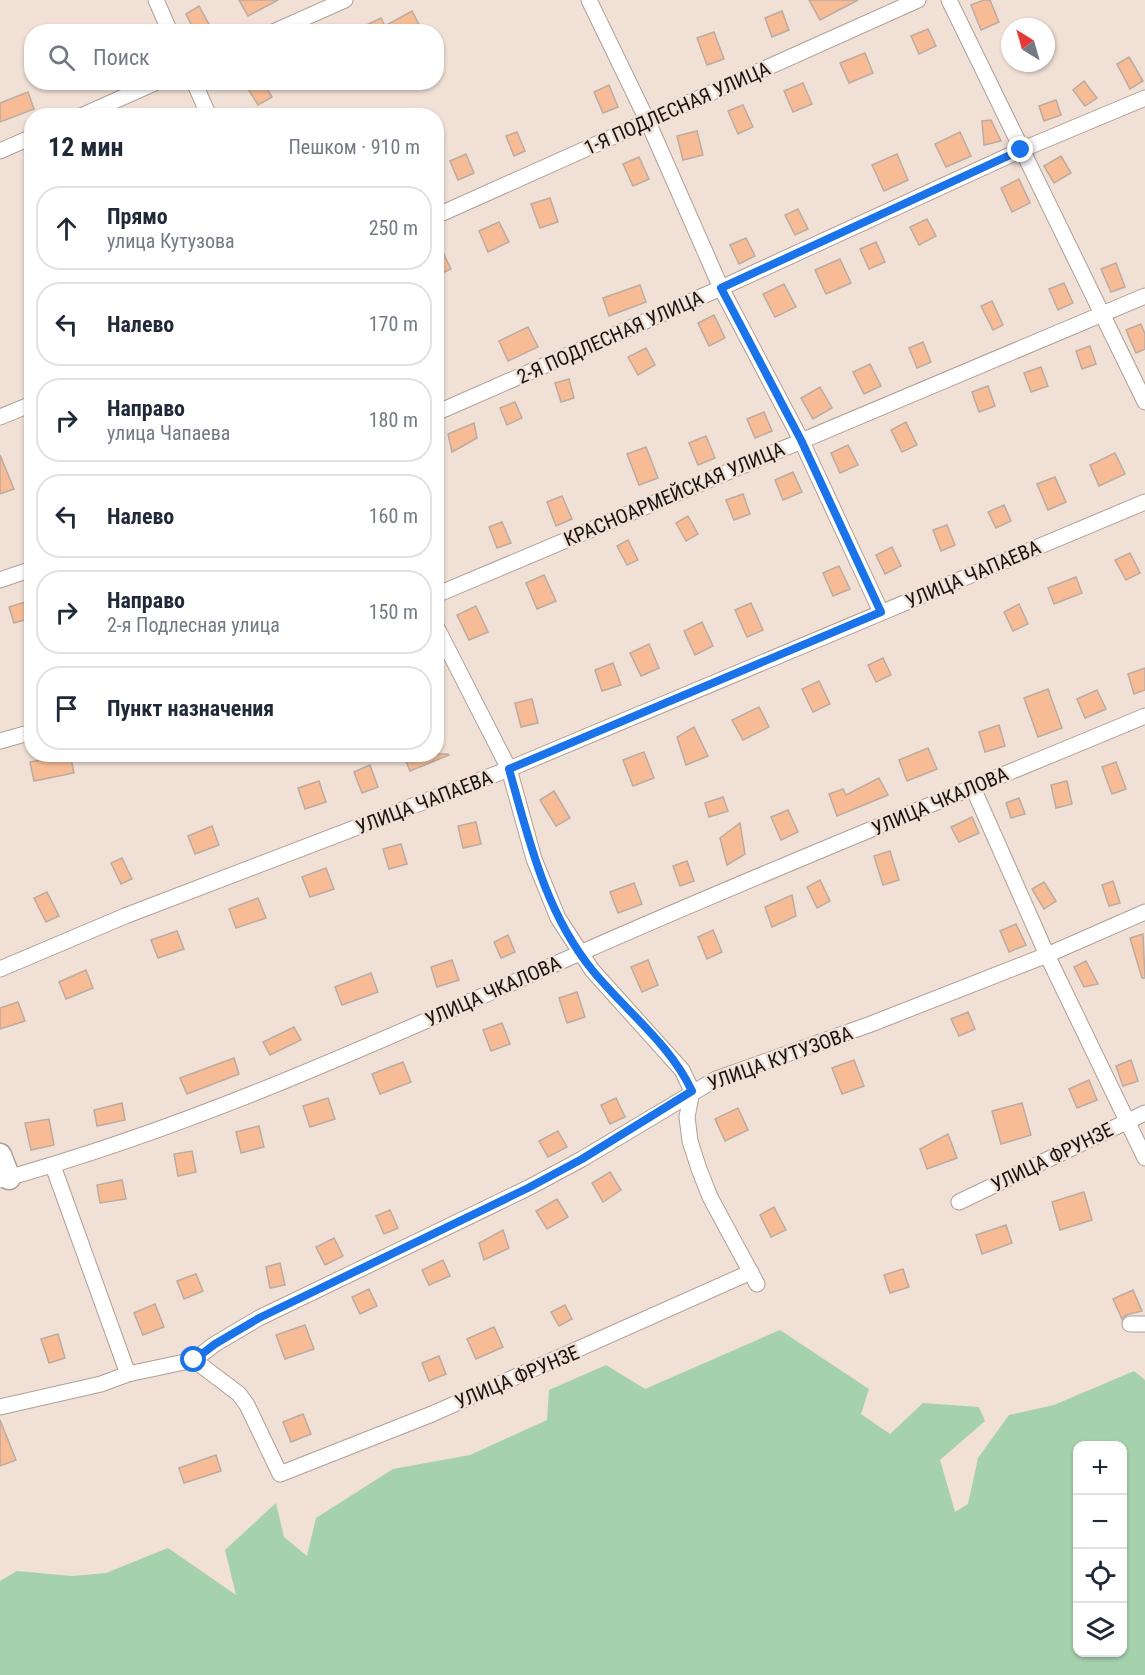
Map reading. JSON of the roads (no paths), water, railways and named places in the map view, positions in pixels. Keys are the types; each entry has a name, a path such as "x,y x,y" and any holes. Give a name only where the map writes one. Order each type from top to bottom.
{"street":[{"path":"156,0 166,24"},
{"path":"291,24 345,0"},
{"path":"589,0 648,122 721,288 801,440 881,612"},
{"name":"1-Я ПОДЛЕСНАЯ УЛИЦА","path":"444,212 918,0"},
{"path":"949,0 1145,402"},
{"path":"99,108 139,90"},
{"path":"198,90 205,108"},
{"name":"2-Я ПОДЛЕСНАЯ УЛИЦА","path":"444,409 721,288 1021,150 1145,98"},
{"path":"0,151 24,140"},
{"name":"КРАСНОАРМЕЙСКАЯ УЛИЦА","path":"444,592 1145,296"},
{"path":"0,417 24,407"},
{"name":"УЛИЦА ЧАПАЕВА","path":"0,969 125,916 509,769 1145,502"},
{"path":"0,580 24,572"},
{"path":"444,642 509,769 534,859 558,918 580,952 626,1009 668,1052 682,1070 692,1091"},
{"name":"УЛИЦА ЧКАЛОВА","path":"4,1179 53,1166 247,1098 580,952 1145,716"},
{"path":"0,741 24,734"},
{"path":"973,788 1047,955 1145,1158"},
{"name":"УЛИЦА КУТУЗОВА","path":"0,1407 101,1383 128,1374 194,1360 215,1344 259,1318 582,1159 692,1091 716,1079 871,1024 1047,955 1145,912"},
{"name":"УЛИЦА ФРУНЗЕ","path":"194,1360 243,1399 280,1474 453,1405 754,1278 710,1197 693,1150 687,1117 692,1091"},
{"name":"УЛИЦА ФРУНЗЕ","path":"959,1202 1145,1113"},
{"path":"0,1155 4,1179"},
{"path":"53,1166 128,1374"}]}
